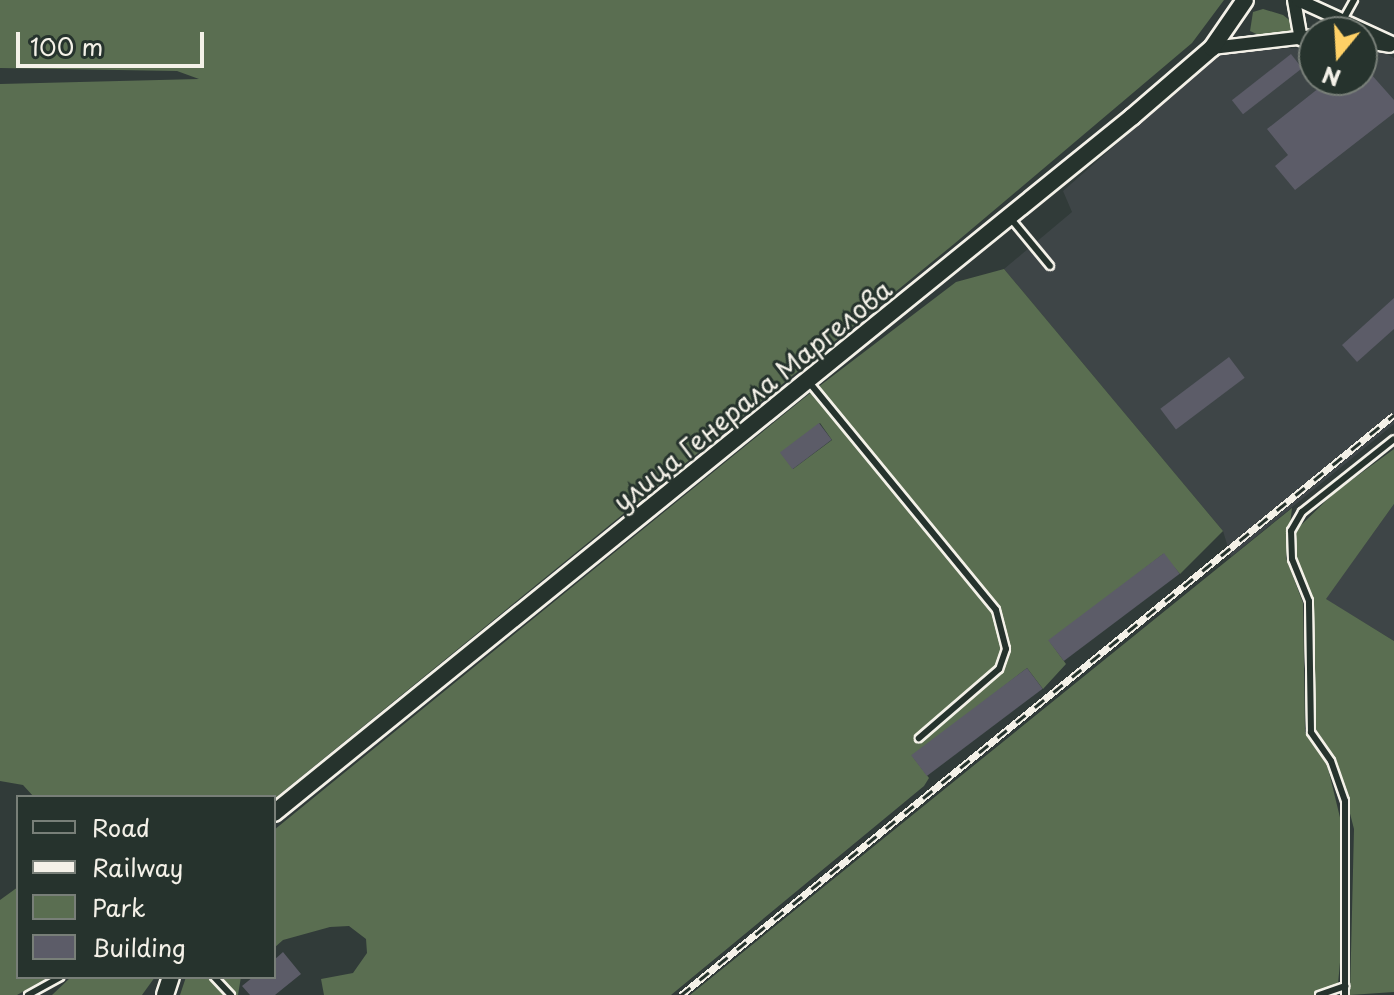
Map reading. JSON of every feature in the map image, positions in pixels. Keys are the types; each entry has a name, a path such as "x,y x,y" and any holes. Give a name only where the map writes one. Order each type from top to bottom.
{"main road":[{"name":"улица Генерала Маргелова","path":"276,811 808,381 1212,48 1245,0"}],"street":[{"path":"1296,0 1339,16"},
{"path":"1212,48 1298,39"}],"lane":[{"path":"1008,216 1050,266"},
{"path":"808,381 996,610 1006,649 999,669 919,738"},
{"path":"1345,995 1345,801 1331,761 1311,732 1309,601 1292,559 1291,531 1302,512 1394,439"},
{"path":"28,995 56,979"},
{"path":"216,979 231,995"},
{"path":"1319,995 1345,986"}],"shaded area":[{"path":"1298,48 1298,96 1378,96 1378,49 1394,58 1394,424 1231,557 1223,531 1004,269 1072,212 1063,191 1225,49"},
{"path":"1394,504 1394,641 1325,599"}],"green space":[{"path":"0,0 1224,0 1192,43 954,244 276,797 32,795 23,785 0,781 0,84 199,79 177,71 0,68"},
{"path":"1263,9 1283,15 1292,22 1292,31 1263,37 1250,31 1253,12"},
{"path":"1004,269 1223,531 1180,574 1163,554 1050,642 1066,664 1043,689 1027,668 913,757 929,778 924,786 671,995 324,995 321,979 353,973 367,953 366,939 349,926 330,927 283,940 276,946 276,828 809,394 956,282","holes":["820,423 832,440 793,469 781,453"]},
{"path":"1394,449 1394,504 1326,599 1394,641 1394,992 1350,995 1354,829 1336,759 1315,728 1312,599 1296,559 1295,531 1334,493"},
{"path":"1292,508 1286,558 1303,603 1305,732 1327,764 1344,834 1346,897 1337,995 690,995"},
{"path":"16,888 16,979 45,979 17,995 0,995 0,900"},
{"path":"69,979 154,979 142,995 52,995"},
{"path":"185,979 241,979 238,995 180,995"}],"building":[{"path":"1291,54 1298,63 1298,71 1243,114 1232,100"},
{"path":"1378,82 1394,100 1394,113 1295,190 1275,166 1288,155 1267,129 1309,96 1378,96"},
{"path":"1394,298 1394,329 1357,362 1342,345"},
{"path":"1229,357 1245,378 1176,430 1160,409"},
{"path":"819,423 832,440 793,469 780,452"},
{"path":"1164,553 1180,574 1064,661 1048,640"},
{"path":"1027,668 1043,689 927,776 911,755"},
{"path":"283,952 301,974 275,995 250,995 242,986 251,979 276,979 276,958"}],"railway":[{"path":"681,995 1394,415"}]}
